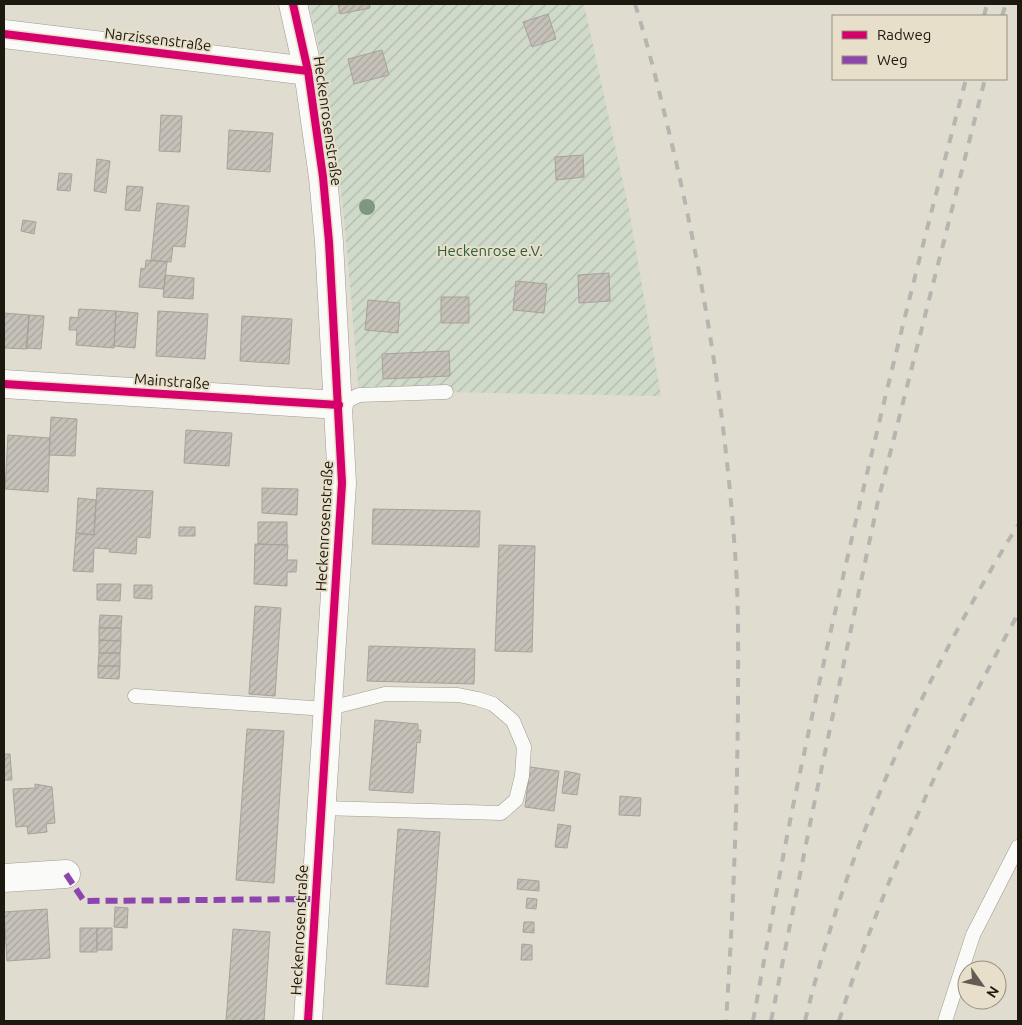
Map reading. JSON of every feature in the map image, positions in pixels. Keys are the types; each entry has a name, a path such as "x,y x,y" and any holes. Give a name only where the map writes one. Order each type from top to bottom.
{"street":[{"name":"Heckenrosenstraße","path":"293,4 308,71 329,242 342,483 326,709 308,1021"},
{"name":"Narzissenstraße","path":"4,34 308,71"},
{"name":"Mainstraße","path":"4,384 339,405"},
{"path":"4,878 66,874"}],"lane":[{"path":"339,405 359,395 446,392"},
{"path":"134,696 326,709 385,694 458,695 493,704 513,721 521,738 524,755 516,800 501,813 320,808"},
{"path":"945,1021 973,935 1018,847"}],"green space":[{"name":"Heckenrose e.V.","path":"309,4 584,4 629,210 661,396 446,392 359,395 347,248 336,150 320,52"}],"building":[{"path":"338,4 369,4 370,8 340,14"},
{"path":"548,14 556,39 532,47 523,22"},
{"path":"382,50 389,75 354,84 348,59"},
{"path":"161,115 182,116 180,152 159,151"},
{"path":"229,130 273,133 270,172 227,169"},
{"path":"583,155 584,177 556,180 555,157"},
{"path":"97,159 110,161 106,193 94,191"},
{"path":"59,173 72,174 70,191 57,190"},
{"path":"127,186 143,187 140,211 125,210"},
{"path":"157,203 189,206 185,247 173,246 171,262 151,260"},
{"path":"23,220 36,222 34,234 21,231"},
{"path":"146,260 167,262 164,289 139,287 141,268 145,269"},
{"path":"609,273 610,301 579,303 578,275"},
{"path":"165,275 194,278 193,299 163,297"},
{"path":"516,281 547,284 544,313 513,310"},
{"path":"441,297 469,297 469,323 441,323"},
{"path":"368,300 400,303 398,333 365,330"},
{"path":"79,309 116,311 114,348 76,345 77,330 69,330 70,317 78,318"},
{"path":"116,311 138,313 135,348 114,346"},
{"path":"158,311 208,314 205,359 156,356"},
{"path":"4,313 29,315 27,349 4,348"},
{"path":"29,315 44,316 41,349 26,348"},
{"path":"242,316 292,319 289,364 240,361"},
{"path":"449,351 450,376 383,379 382,354"},
{"path":"51,417 77,419 75,456 49,455"},
{"path":"186,430 232,433 229,466 184,463"},
{"path":"8,435 50,438 48,492 5,489"},
{"path":"97,488 153,491 150,538 137,537 136,554 109,552 110,549 94,548 93,572 73,571 76,533 94,535"},
{"path":"262,488 298,489 297,515 262,513"},
{"path":"78,498 96,500 94,535 76,533"},
{"path":"373,509 480,511 479,547 372,544"},
{"path":"258,522 287,522 287,545 258,544"},
{"path":"179,527 195,527 195,536 179,536"},
{"path":"255,544 288,545 287,560 297,560 296,572 287,572 287,586 254,584"},
{"path":"499,545 535,546 532,652 495,651"},
{"path":"97,584 121,584 120,601 97,600"},
{"path":"134,585 152,585 152,599 134,598"},
{"path":"255,606 281,608 275,696 249,694"},
{"path":"100,615 122,616 121,628 99,628"},
{"path":"99,628 121,628 121,641 99,640"},
{"path":"99,640 121,641 120,653 99,653"},
{"path":"369,646 475,649 474,684 367,681"},
{"path":"99,653 120,653 120,666 98,666"},
{"path":"98,666 120,666 119,679 98,678"},
{"path":"375,720 418,724 418,730 421,730 420,743 417,742 413,793 369,790"},
{"path":"247,729 284,731 274,883 236,880"},
{"path":"4,754 10,754 12,780 4,780"},
{"path":"530,767 559,771 554,811 525,807"},
{"path":"565,771 580,774 577,795 562,793"},
{"path":"35,784 52,787 55,823 46,824 47,832 28,834 27,826 16,827 13,789 35,788"},
{"path":"620,796 641,798 640,816 619,815"},
{"path":"558,824 571,826 567,848 555,847"},
{"path":"398,829 440,832 428,987 386,984"},
{"path":"518,879 539,881 539,891 517,889"},
{"path":"527,898 537,899 536,909 526,908"},
{"path":"115,907 128,908 127,928 114,927"},
{"path":"47,909 50,958 7,961 4,912"},
{"path":"524,922 534,922 534,933 523,932"},
{"path":"80,928 97,928 97,952 80,952"},
{"path":"97,928 112,928 112,950 97,950"},
{"path":"233,929 270,932 264,1021 226,1021"},
{"path":"522,944 532,945 532,960 521,960"}],"railway":[{"path":"635,4 649,50 680,180 702,286 711,338 731,498 737,590 738,706 731,943 726,1021"},
{"path":"984,15 987,4"},
{"path":"1002,15 1006,4"},
{"path":"753,1021 792,811 832,627 896,352 966,80"},
{"path":"771,1021 812,814 878,501 985,80"},
{"path":"805,1021 822,956 843,891 892,765 920,703 951,642 983,583 1018,525"},
{"path":"839,1021 876,916 918,813 966,712 1018,614"}],"marked path":[{"path":"66,874 84,901 315,899"}],"cycle path":[{"path":"293,4 308,71 323,177 329,242 342,483 308,1021"},
{"path":"4,34 308,71"},
{"path":"4,384 339,405"}]}
